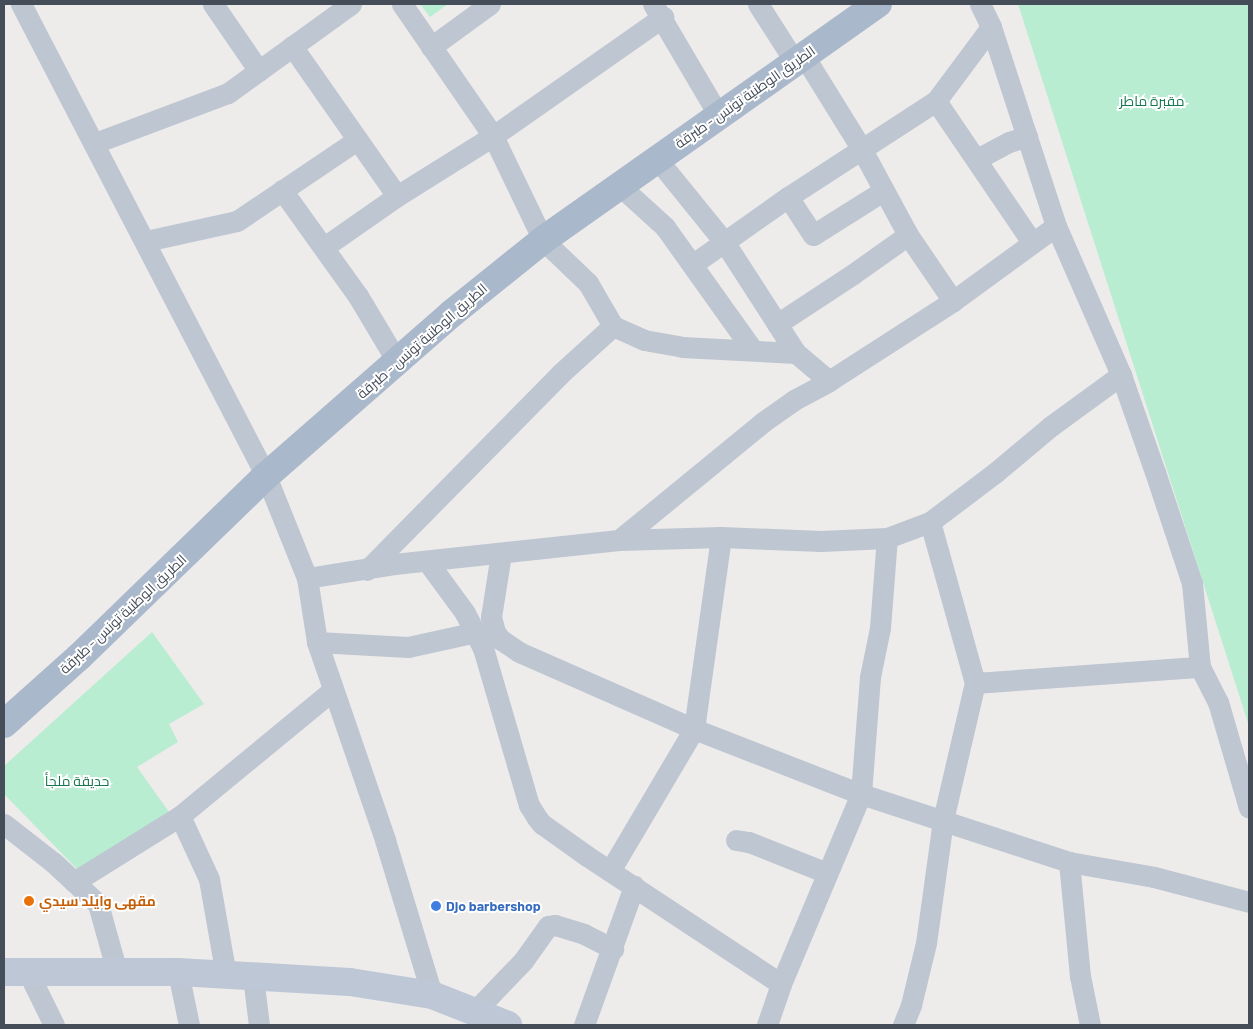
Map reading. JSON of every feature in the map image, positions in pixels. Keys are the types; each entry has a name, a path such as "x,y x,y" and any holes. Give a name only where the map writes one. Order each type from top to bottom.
{"main road":[{"name":"الطريق الوطنية تونس - طبرقة","path":"4,724 86,650 266,476 398,363 451,314 543,240 878,4"},
{"path":"16,972 178,972 350,982 432,995 475,1010 508,1025"}],"street":[{"path":"21,4 146,241 208,366 266,476 307,578 317,642 385,840 432,995"},
{"path":"213,4 259,71"},
{"path":"94,143 228,93 352,4"},
{"path":"402,4 492,136 543,240 588,283 613,326 644,340 682,347 717,350 752,349 796,353"},
{"path":"431,47 490,4"},
{"path":"758,4 800,59 861,148 908,235 954,301"},
{"path":"980,4 991,27 1056,226 1121,375 1192,583 1200,666 1218,702 1249,808"},
{"path":"324,247 397,196 492,136 658,10 719,116"},
{"path":"693,264 861,148 936,101 991,27"},
{"path":"292,46 397,196"},
{"path":"936,101 1032,242"},
{"path":"977,159 1009,142 1027,136"},
{"path":"146,241 237,221 357,140"},
{"path":"657,159 725,243 796,353 829,380"},
{"path":"620,186 665,228 693,264 752,349"},
{"path":"282,190 358,296 398,363"},
{"path":"788,197 814,235 883,191"},
{"path":"619,540 763,422 794,400 954,301 1056,226"},
{"path":"777,324 854,274 908,235"},
{"path":"368,570 560,374 613,326"},
{"path":"307,578 368,570 394,564 619,540 722,537 821,541 886,538 930,522 996,472 1051,426 1121,375"},
{"path":"903,1025 911,1005 926,943 943,820 975,683 930,522"},
{"path":"610,871 694,729 722,537"},
{"path":"767,1025 781,984 861,794 869,687 880,628 886,538"},
{"path":"486,639 495,632 491,617 501,554"},
{"path":"427,561 486,639 531,811 542,824 781,984"},
{"path":"317,642 408,647 486,639 694,729 861,794 1068,862 1154,877 1249,902"},
{"path":"975,683 1200,666"},
{"path":"74,882 180,816 333,690"},
{"path":"180,816 209,879 226,975"},
{"path":"4,824 18,833 98,904 117,972"},
{"path":"736,840 757,845 827,873"},
{"path":"1068,862 1080,976 1090,1025"},
{"path":"584,1025 613,949 634,886"},
{"path":"475,1010 523,962 548,926 555,924 584,934 613,949"},
{"path":"16,972 54,1025"},
{"path":"178,972 189,1025"},
{"path":"253,977 259,1025"}],"green space":[{"path":"420,4 448,4 430,17"},
{"name":"مقبرة ماطر","path":"1018,4 1249,4 1249,726"},
{"name":"حديقة ملجأ","path":"152,632 204,704 169,724 178,742 137,767 169,812 77,869 4,794 4,766"}],"place":[{"name":"مقهى وايلد سيدي","path":"29,901"},
{"name":"Djo barbershop","path":"436,906"}]}
